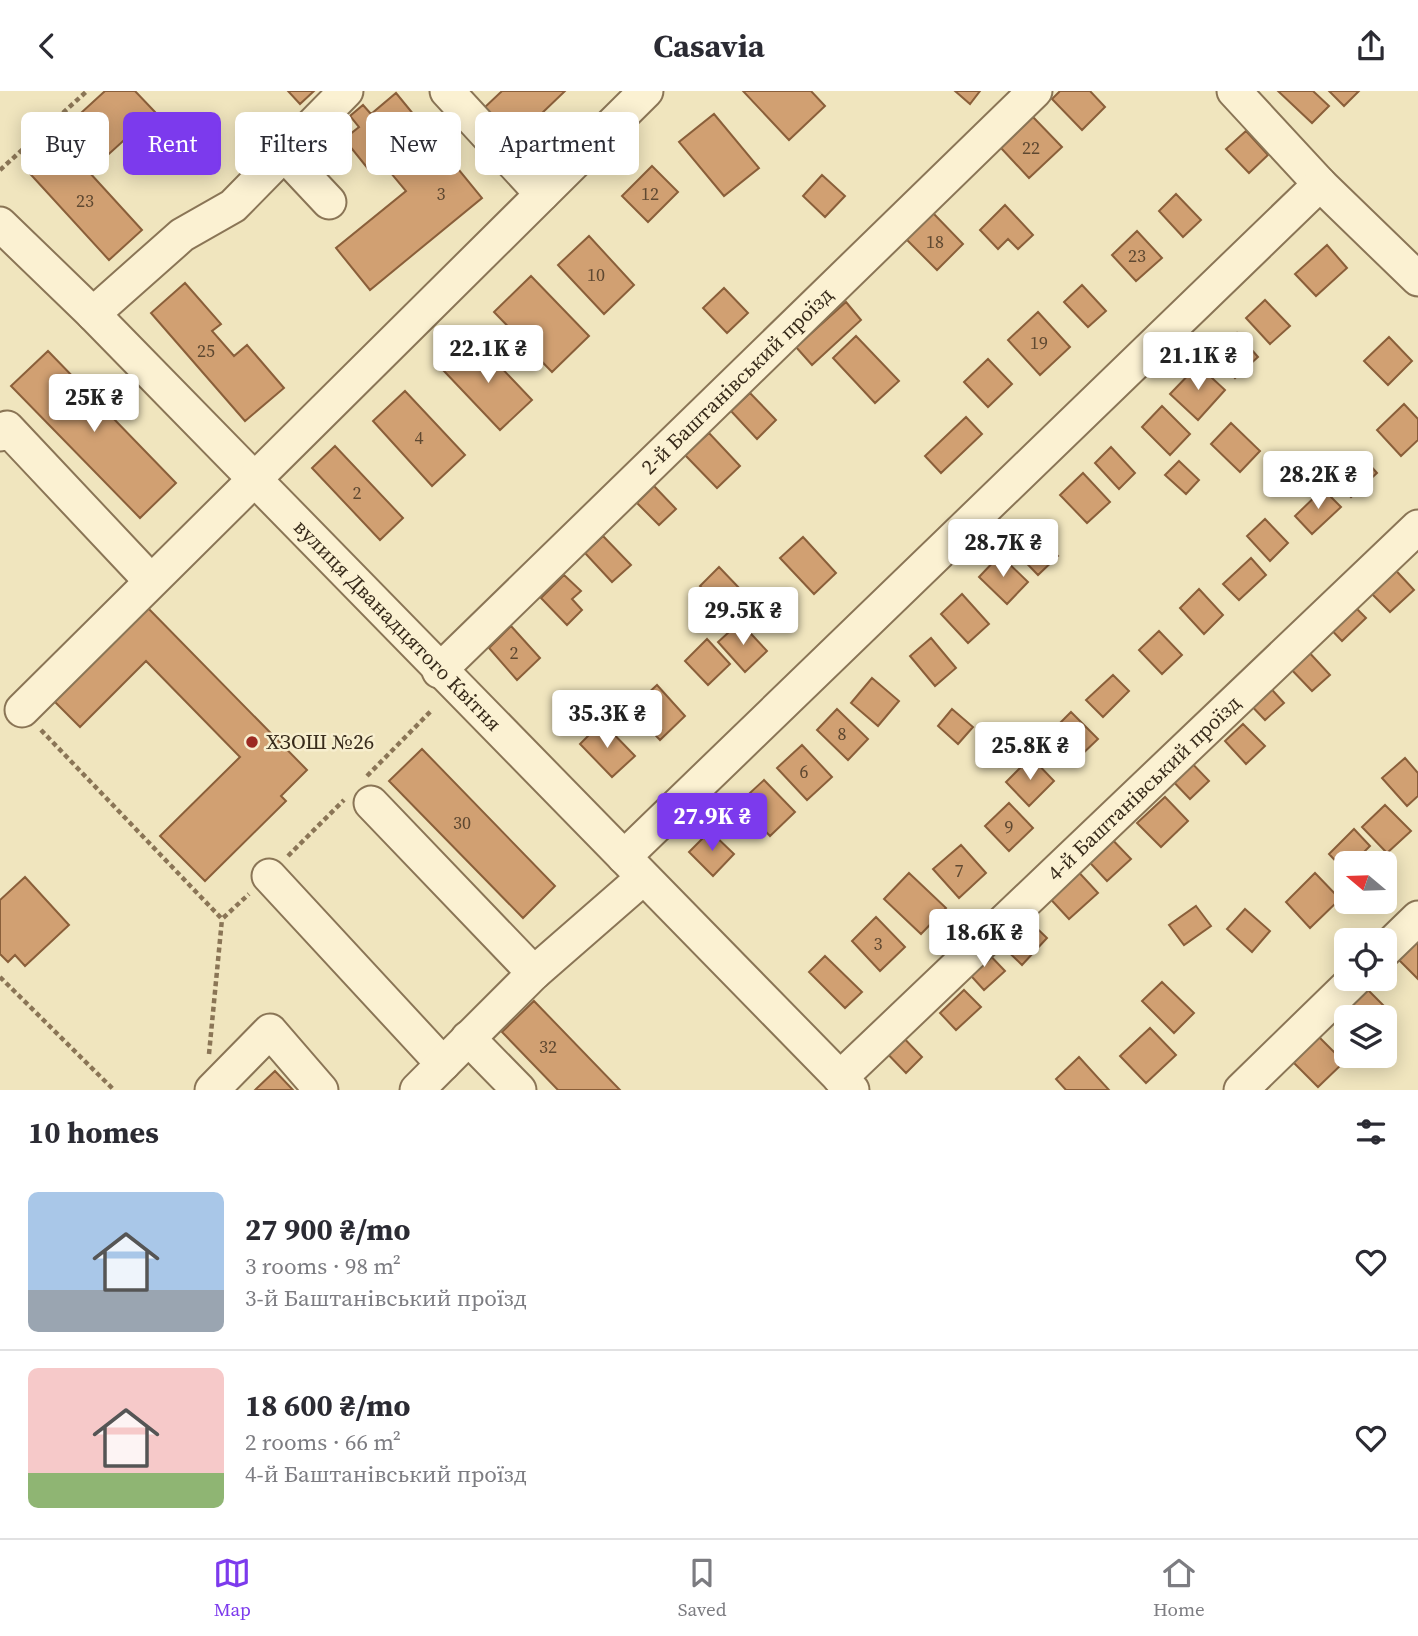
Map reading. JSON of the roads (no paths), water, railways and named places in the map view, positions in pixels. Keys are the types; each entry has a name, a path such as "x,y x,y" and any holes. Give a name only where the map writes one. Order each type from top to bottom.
{"street":[{"path":"325,112 346,91"},
{"path":"447,91 542,194"},
{"path":"22,710 150,580 646,91"},
{"name":"2-й Баштанівський проїзд","path":"439,671 1035,91"},
{"path":"1234,91 1320,184 1418,279"},
{"path":"93,314 182,235 233,206 262,175"},
{"path":"304,175 330,202"},
{"path":"417,1090 634,868 1320,184"},
{"name":"вулиця Дванадцятого Квітня","path":"0,224 93,314 439,671 846,1084"},
{"path":"0,434 6,428 150,580"},
{"name":"4-й Баштанівський проїзд","path":"846,1084 1418,527"},
{"path":"371,803 534,973"},
{"path":"269,876 443,1064"},
{"path":"1397,938 1418,918"},
{"path":"1241,1090 1343,991"},
{"path":"210,1077 270,1031 320,1090"},
{"path":"468,1038 519,1090"}],"place":[{"name":"ХЗОШ №26","path":"252,742"}]}
